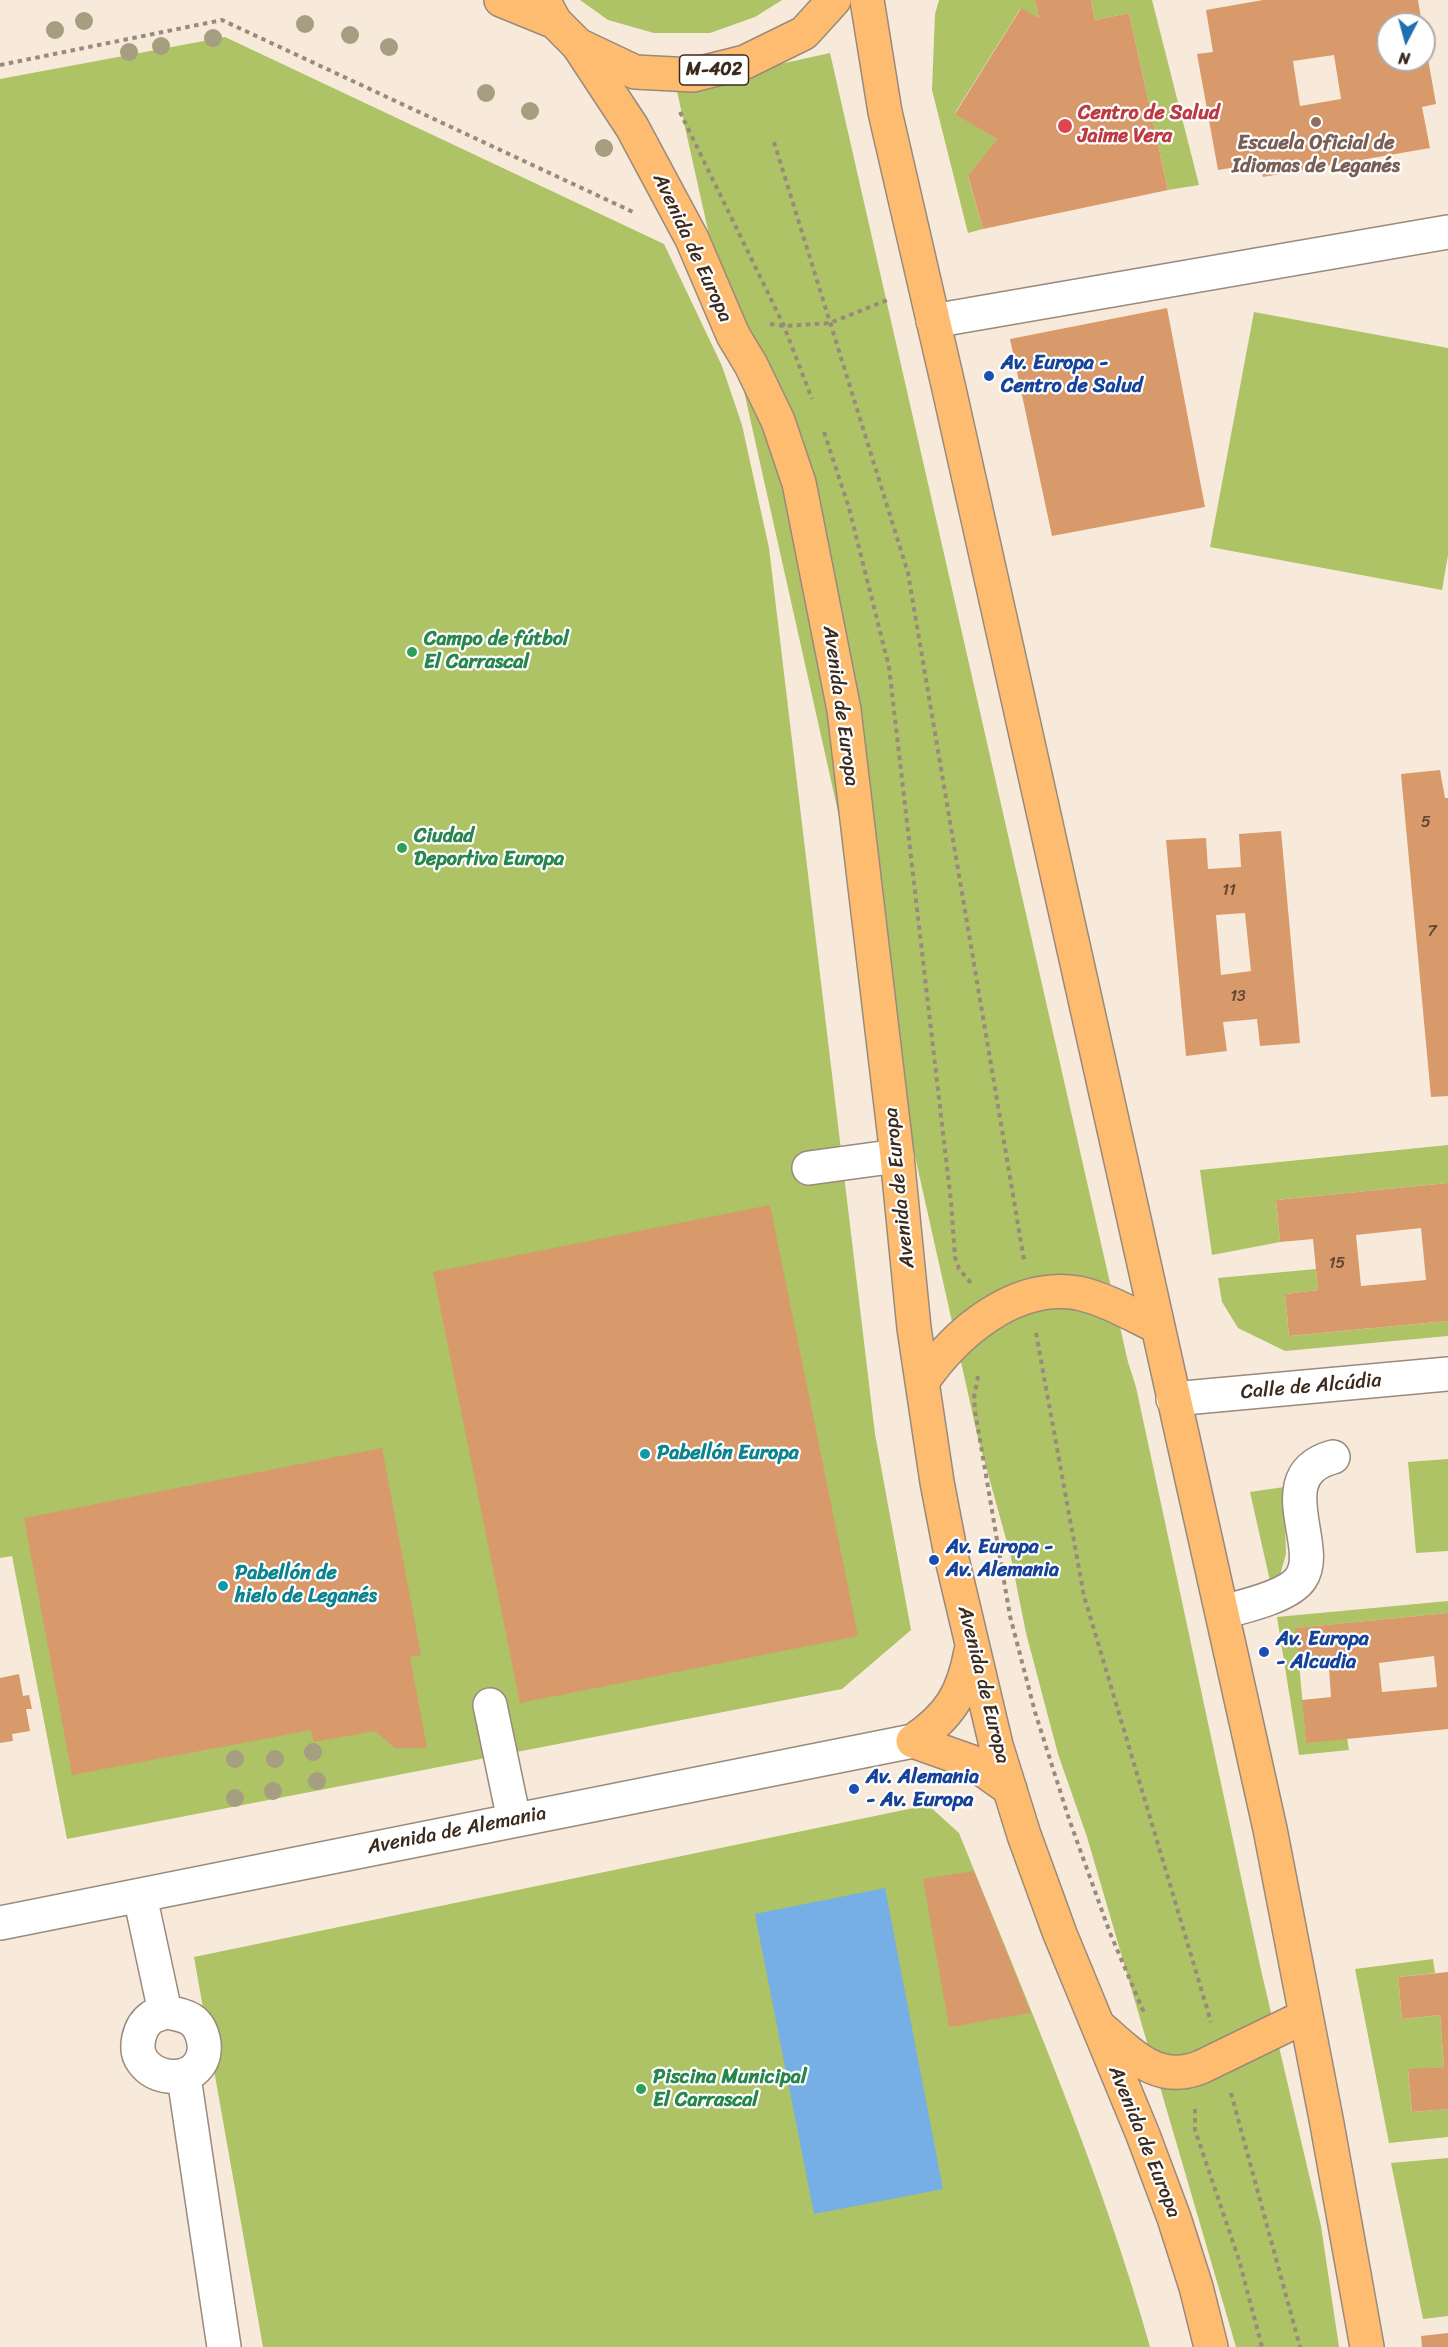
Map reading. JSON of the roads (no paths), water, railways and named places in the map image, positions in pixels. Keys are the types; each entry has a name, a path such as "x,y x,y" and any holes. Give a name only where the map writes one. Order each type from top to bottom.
{"main road":[{"name":"M-402","path":"501,0 549,11 578,45 635,72 693,75 745,63 804,33 834,0"},
{"path":"867,0 881,92 1270,1829 1367,2347"},
{"name":"Avenida de Europa","path":"578,45 641,142 692,239 733,335 751,365 778,421 799,483 844,710 922,1382 940,1503 972,1650 996,1745 1041,1884 1143,2135 1174,2218 1196,2287 1210,2347"},
{"path":"922,1382 946,1349 989,1315 1006,1305 1030,1296 1044,1293 1077,1293 1110,1304 1158,1328"},
{"path":"972,1650 962,1688 955,1702 913,1741 972,1762 1010,1789"},
{"path":"1096,2023 1130,2053 1156,2070 1167,2073 1189,2072 1306,2016"}],"street":[{"path":"929,306 1448,232"},
{"path":"809,1168 897,1155"},
{"name":"Calle de Alcúdia","path":"1173,1399 1448,1374"},
{"path":"1221,1612 1259,1602 1286,1590 1302,1578 1307,1558 1299,1503 1303,1482 1313,1466 1333,1457"},
{"path":"490,1705 514,1820"},
{"name":"Avenida de Alemania","path":"0,1923 913,1741"},
{"path":"140,1896 165,2012"},
{"path":"165,2012 179,2014 190,2018 198,2025 205,2049 202,2060 184,2077 168,2077 143,2062 138,2047 140,2033 153,2016 165,2012"},
{"path":"184,2077 224,2347"}],"water":[{"path":"885,1888 943,2189 814,2214 755,1914"}],"place":[{"name":"Escuela Oficial de Idiomas de Leganés","path":"1316,122"},
{"name":"Centro de Salud Jaime Vera","path":"1065,126"},
{"name":"Av. Europa - Centro de Salud","path":"989,376"},
{"name":"Campo de fútbol El Carrascal","path":"412,652"},
{"name":"Ciudad Deportiva Europa","path":"402,848"},
{"name":"Pabellón Europa","path":"645,1454"},
{"name":"Av. Europa - Av. Alemania","path":"934,1560"},
{"name":"Pabellón de hielo de Leganés","path":"223,1586"},
{"name":"Av. Europa - Alcudia","path":"1264,1652"},
{"name":"Av. Alemania - Av. Europa","path":"854,1789"},
{"name":"Piscina Municipal El Carrascal","path":"641,2089"}]}
